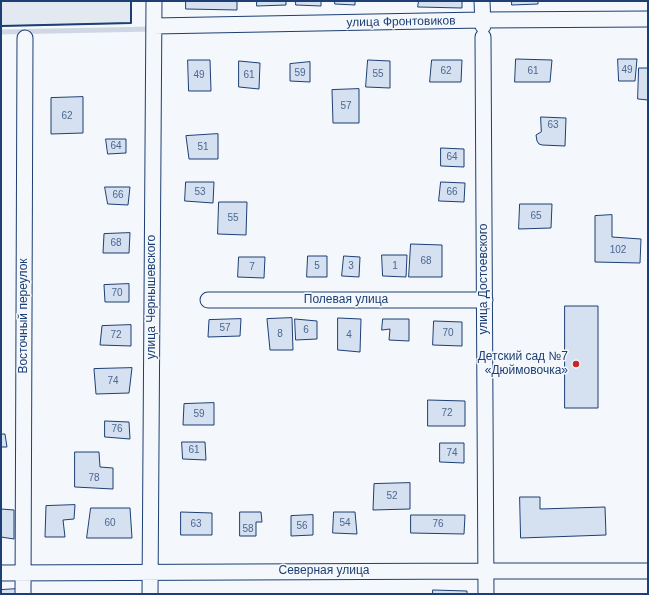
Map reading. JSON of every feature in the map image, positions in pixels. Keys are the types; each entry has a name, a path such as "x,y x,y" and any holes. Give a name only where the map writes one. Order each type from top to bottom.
{"street":[{"name":"улица Чернышевского","path":"150,594 154,1"},
{"name":"улица Достоевского","path":"482,1 486,594"},
{"name":"улица Фронтовиков","path":"154,26 483,28 648,19"},
{"name":"Восточный переулок","path":"23,594 25,38"},
{"name":"Полевая улица","path":"208,300 484,300"},
{"name":"Северная улица","path":"1,573 648,571"}],"shaded area":[{"path":"1,1 131,1 131,23 1,26"}],"building":[{"path":"186,1 237,1 237,10 186,9"},
{"path":"257,1 286,1 286,5 257,6"},
{"path":"296,1 321,1 321,6 296,5"},
{"path":"335,1 355,1 355,5 335,4"},
{"path":"419,1 462,1 462,8 418,7"},
{"path":"512,1 538,1 538,4 512,5"},
{"path":"516,59 552,60 550,82 515,82"},
{"path":"618,59 637,59 635,81 619,81"},
{"path":"188,60 210,60 211,91 189,91"},
{"path":"368,60 390,61 390,88 366,87"},
{"path":"432,60 462,60 461,82 430,82"},
{"path":"239,61 260,63 259,89 239,87"},
{"path":"310,62 310,82 290,81 290,64"},
{"path":"639,68 648,68 648,100 638,99"},
{"path":"359,89 359,123 333,123 332,90"},
{"path":"83,97 83,133 51,134 51,98"},
{"path":"541,117 566,118 565,146 539,144 536,135 541,132"},
{"path":"218,134 218,159 189,159 186,136"},
{"path":"106,139 126,139 126,153 108,154"},
{"path":"441,148 464,149 464,167 441,166"},
{"path":"186,182 214,182 213,203 185,201"},
{"path":"441,182 465,183 464,202 439,201"},
{"path":"105,187 130,187 128,205 108,204"},
{"path":"219,202 247,202 246,235 218,234"},
{"path":"520,204 552,204 551,228 519,229"},
{"path":"612,215 612,237 641,239 640,263 595,262 595,216"},
{"path":"130,233 129,253 103,253 104,234"},
{"path":"411,244 442,245 442,277 409,277"},
{"path":"382,255 407,255 406,277 383,276"},
{"path":"308,256 327,256 327,277 307,277"},
{"path":"344,256 360,257 359,277 342,276"},
{"path":"239,257 265,257 264,278 238,277"},
{"path":"129,284 129,302 105,302 104,285"},
{"path":"565,306 598,306 598,408 565,408"},
{"path":"292,318 293,350 270,350 267,319"},
{"path":"338,318 361,319 360,352 338,350"},
{"path":"241,319 240,336 208,337 209,320"},
{"path":"295,319 317,321 317,339 296,340"},
{"path":"383,319 409,319 409,341 389,340 390,329 382,330"},
{"path":"434,321 462,322 462,346 433,345"},
{"path":"131,325 131,346 100,345 102,326"},
{"path":"132,368 129,393 96,394 94,369"},
{"path":"428,400 465,401 465,426 428,426"},
{"path":"214,403 214,425 183,425 184,404"},
{"path":"105,421 129,422 130,439 105,437"},
{"path":"1,434 5,434 7,447 1,447"},
{"path":"182,442 205,442 206,460 183,459"},
{"path":"440,443 464,443 464,463 440,462"},
{"path":"75,452 99,452 100,467 113,468 113,489 75,487"},
{"path":"410,483 410,509 373,510 374,484"},
{"path":"520,497 540,497 540,509 605,507 606,535 521,538"},
{"path":"75,505 74,519 63,520 65,537 45,537 46,506"},
{"path":"91,508 130,508 132,538 87,538"},
{"path":"1,509 14,510 14,539 1,537"},
{"path":"181,512 212,513 212,535 181,535"},
{"path":"240,512 261,512 262,522 256,522 256,536 240,536"},
{"path":"334,512 355,512 357,534 333,533"},
{"path":"313,515 313,535 291,536 291,516"},
{"path":"411,515 465,515 464,534 411,533"},
{"path":"17,589 18,594 1,594 1,590"},
{"path":"433,590 467,591 467,594 433,594"}],"waterway":[{"path":"1,32 153,29"}],"wall":[{"path":"1,26 131,23 131,1"}],"place":[{"name":"Детский сад №7 «Дюймовочка»","path":"576,364"}]}
